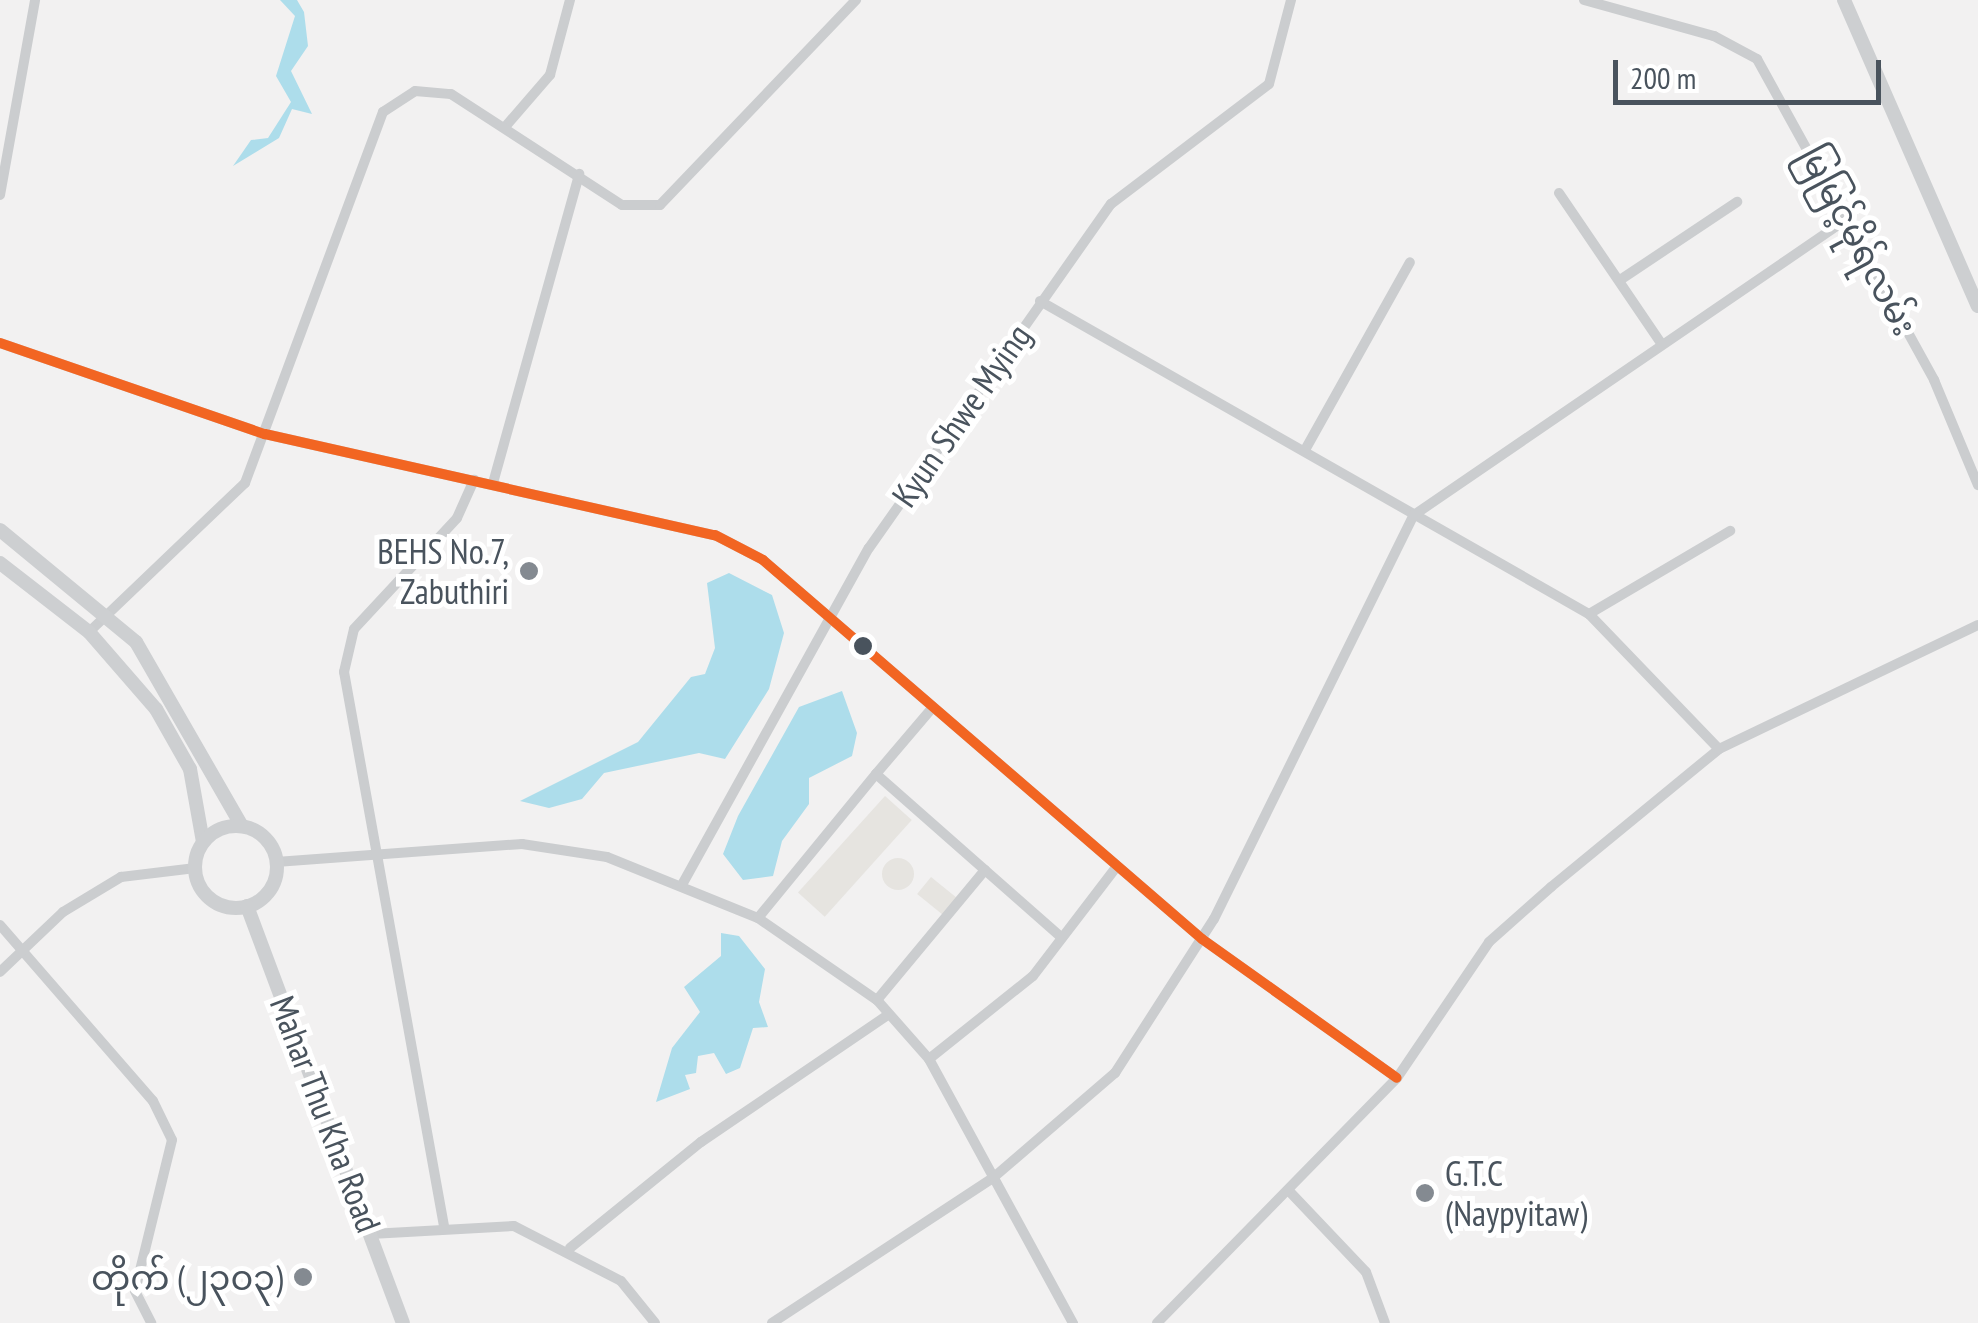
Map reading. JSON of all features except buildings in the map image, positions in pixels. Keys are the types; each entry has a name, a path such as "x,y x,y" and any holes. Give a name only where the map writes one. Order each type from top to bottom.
{"main road":[{"path":"1844,0 1978,306"},
{"path":"0,530 136,642 242,826 265,838 276,862 272,885 247,906 218,904 195,868 203,842 200,798 173,737 89,632 0,562"},
{"path":"203,842 242,826"},
{"name":"Mahar Thu Kha Road","path":"247,906 403,1323"}],"street":[{"path":"0,195 36,0"},
{"path":"505,127 550,75 570,0"},
{"path":"89,632 245,483 383,112 415,90 450,94 622,204 660,205 856,0"},
{"name":"Kyun Shwe Mying","path":"683,883 868,548 1111,204 1268,84 1290,0"},
{"name":"မြမြင့်မိုရ်လမ်း","path":"1584,0 1714,36 1757,60 1848,219 1978,485"},
{"path":"493,484 579,174"},
{"path":"1559,193 1661,344"},
{"path":"1620,280 1737,202"},
{"path":"772,1323 994,1177 1115,1072 1202,939 1414,516 1848,219"},
{"path":"1304,450 1410,262"},
{"path":"1040,302 1590,614 1719,749"},
{"path":"0,344 265,434 714,534 763,560 832,617 1202,939 1397,1078"},
{"path":"444,1226 376,853 346,658 373,602 457,518 474,480"},
{"path":"1590,614 1730,532"},
{"path":"1156,1323 1290,1192 1397,1078 1489,942 1719,749 1978,625"},
{"path":"758,918 932,707"},
{"path":"876,774 1061,937"},
{"path":"276,862 522,844 607,857 683,883 758,918 877,1000 929,1059 1073,1323"},
{"path":"929,1059 1033,976 1117,866"},
{"path":"0,972 24,949 121,877 195,868"},
{"path":"877,1000 985,870"},
{"path":"0,925 153,1101 172,1140 135,1291 151,1323"},
{"path":"570,1248 701,1142 888,1015"},
{"path":"1290,1192 1366,1272 1385,1323"},
{"path":"371,1234 444,1226 514,1226 570,1248 621,1280 655,1323"}],"shaded area":[{"path":"885,796 912,820 825,917 798,893"},
{"path":"898,858 909,863 914,874 909,885 898,890 887,885 882,874 887,863"},
{"path":"931,877 957,898 943,915 917,894"}],"water":[{"path":"280,0 297,0 304,12 308,46 291,71 312,114 292,109 279,138 233,166 251,140 268,138 291,102 276,76 295,16"},
{"path":"729,573 772,595 784,633 769,689 725,759 699,753 604,773 582,799 549,808 520,801 638,742 691,677 705,674 715,648 707,583"},
{"path":"842,691 857,733 852,756 809,778 809,804 782,841 773,876 743,880 723,854 738,816 799,707"},
{"path":"721,933 739,936 765,969 759,1002 768,1027 753,1028 740,1068 726,1074 714,1053 698,1056 696,1073 685,1075 690,1089 656,1102 672,1048 700,1012 684,987 721,956"}],"transit line":[{"path":"0,343 265,434 715,535 763,560 1202,939 1397,1078"}],"place":[{"name":"BEHS No.7, Zabuthiri","path":"529,571"},
{"name":"G.T.C (Naypyitaw)","path":"1425,1193"},
{"name":"တိုက် (၂၃၀၃)","path":"303,1277"}]}
